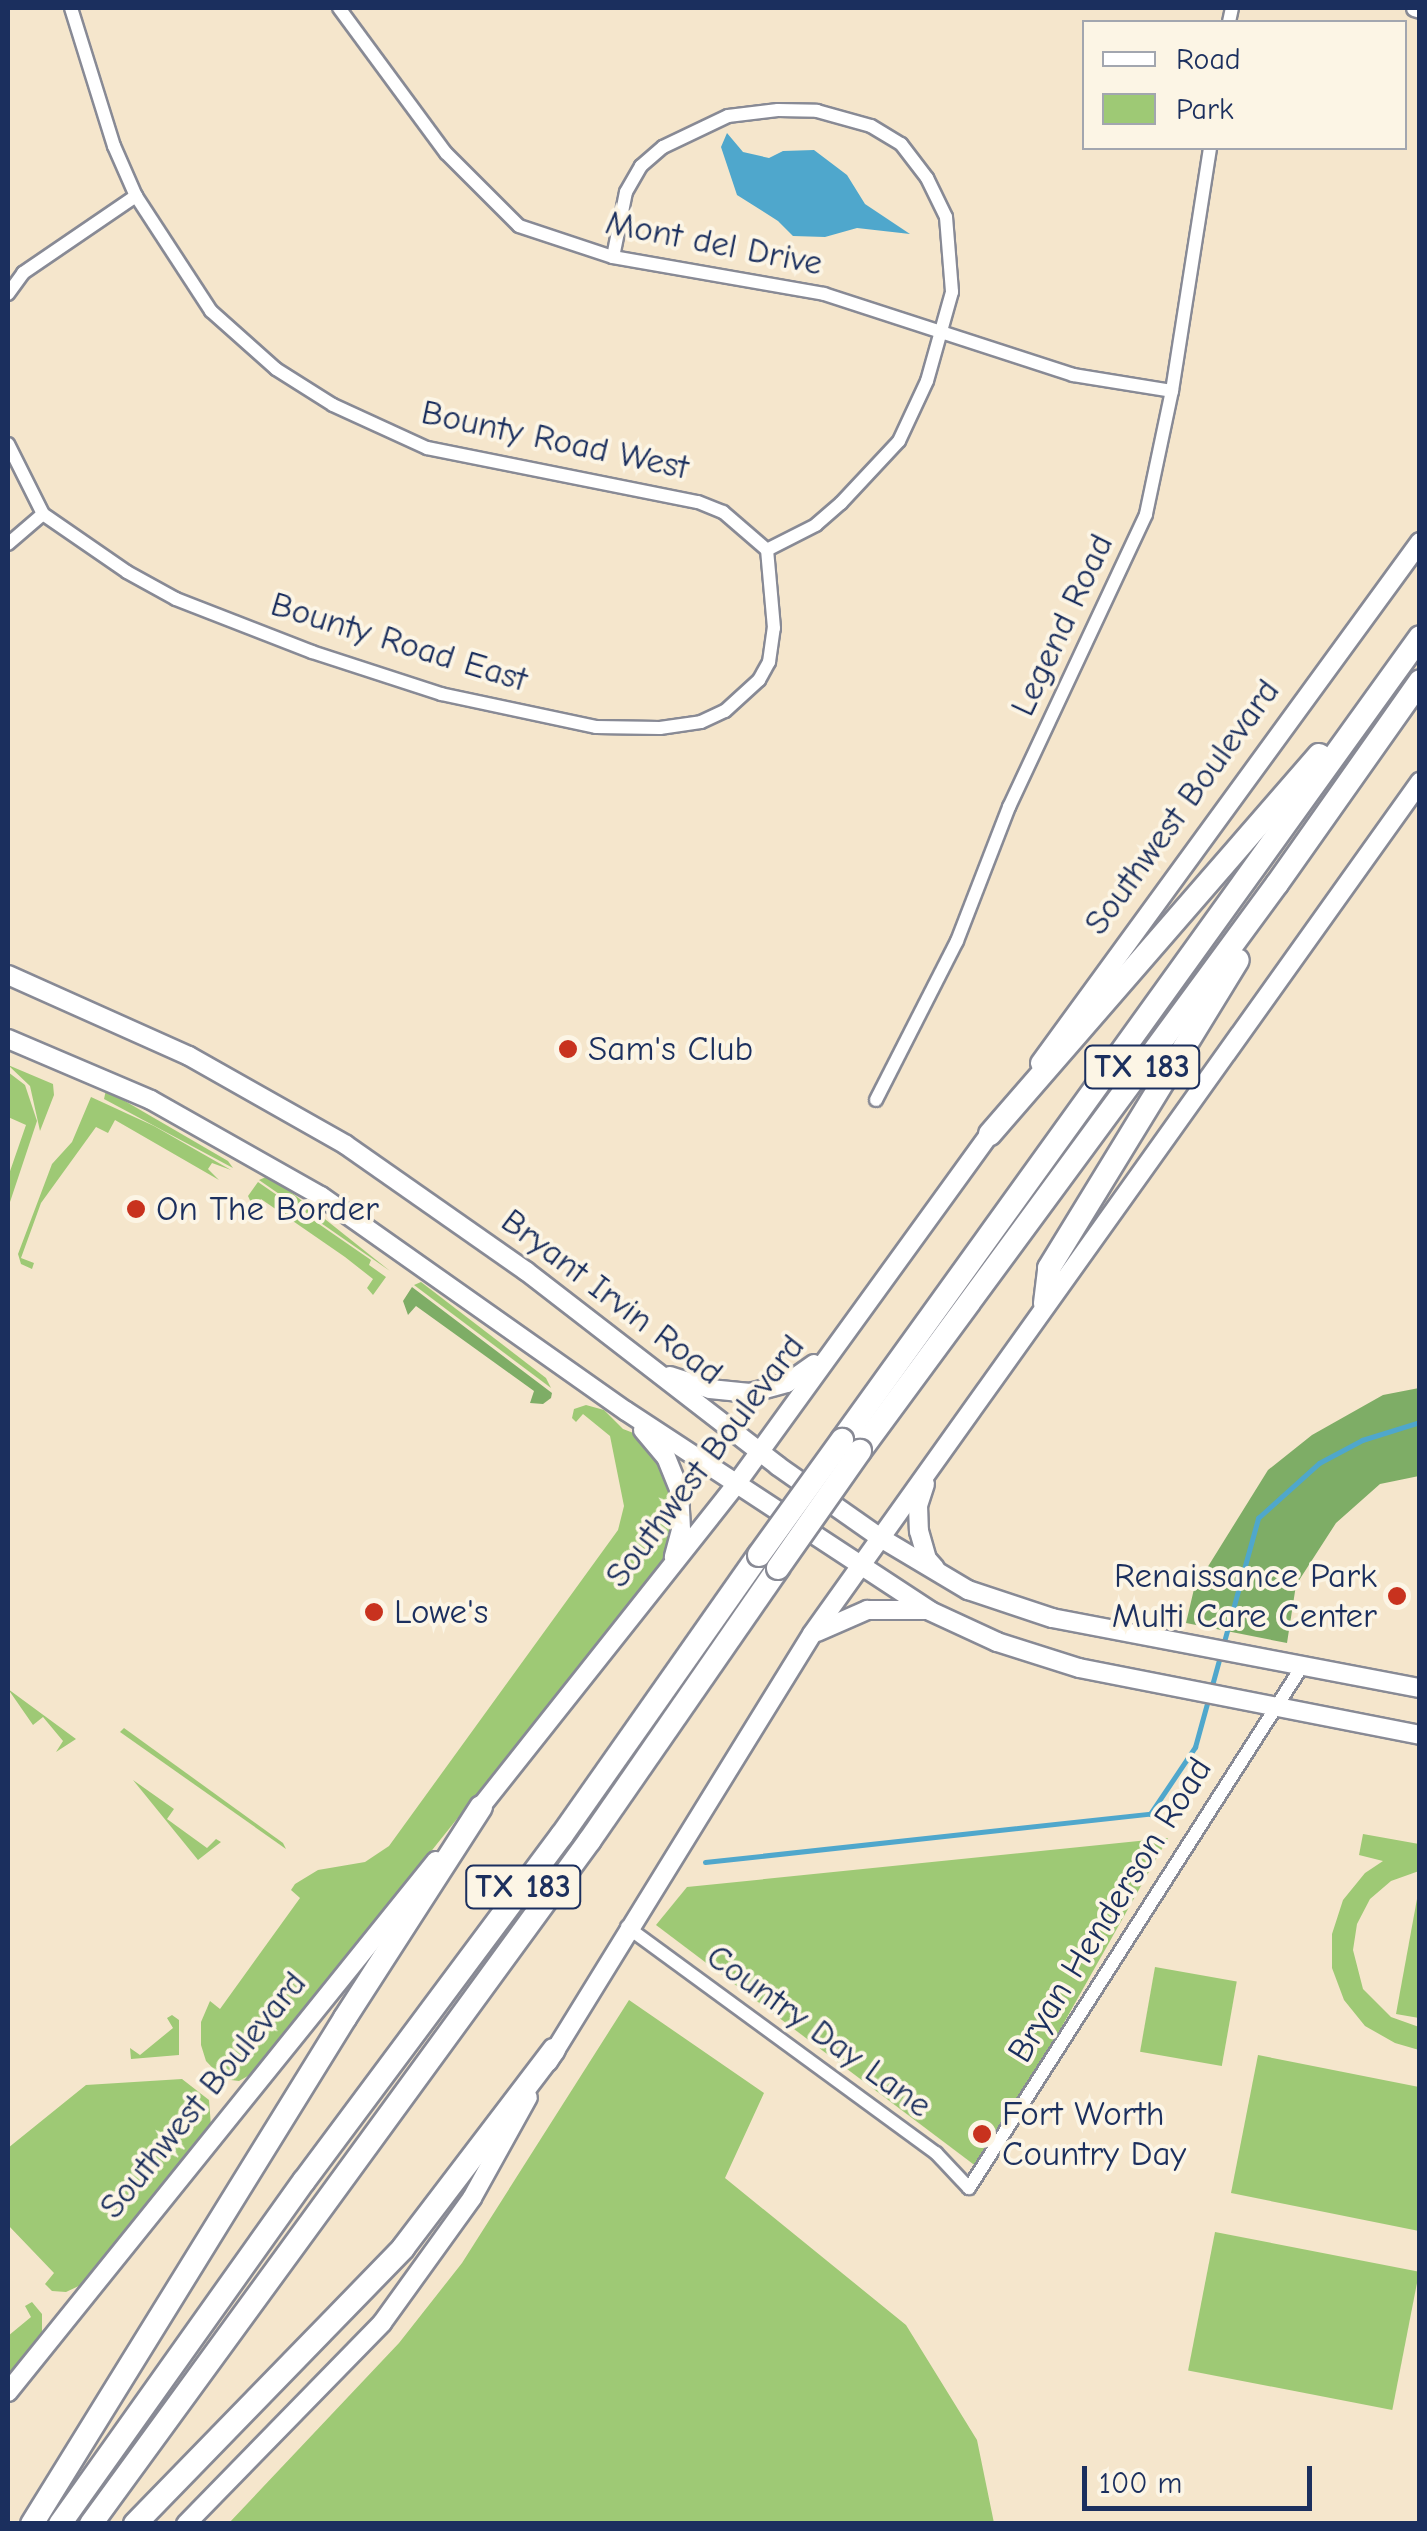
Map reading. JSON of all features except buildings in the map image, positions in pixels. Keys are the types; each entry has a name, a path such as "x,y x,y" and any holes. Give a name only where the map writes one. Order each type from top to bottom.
{"highway":[{"name":"TX 183","path":"60,2524 304,2181 768,1561 1420,638"},
{"name":"TX 183","path":"851,1445 1277,884 1420,681"},
{"path":"990,1134 1316,756 1347,737"},
{"path":"1045,1302 1049,1268 1264,919 1277,884"},
{"name":"TX 183","path":"92,2524 579,1856 768,1561"},
{"path":"32,2524 344,2018 481,1808"},
{"path":"135,2524 403,2248 554,2050"}],"main road":[{"name":"Southwest Boulevard","path":"8,2392 481,1808 737,1482 1420,542"},
{"path":"186,2524 382,2322 472,2198 628,1927 812,1634 1045,1302 1420,782"},
{"name":"Bryant Irvin Road","path":"8,975 143,1033 292,1111 427,1199 759,1451 879,1537 942,1576 1024,1610 1420,1688"},
{"path":"8,1039 151,1100 309,1189 626,1411 737,1482 859,1568 930,1610 1045,1659 1177,1689 1420,1735"},
{"path":"658,1372 731,1392 767,1390 804,1374 841,1340"},
{"path":"626,1411 666,1457 679,1490 681,1530 669,1569"},
{"path":"933,1460 918,1521 927,1558 942,1576"},
{"path":"812,1634 867,1610 930,1610"}],"street":[{"name":"Bounty Road West","path":"71,8 114,146 136,196 211,311 276,369 333,405 427,448 698,502 723,512 767,550"},
{"name":"Mont del Drive","path":"338,8 446,153 520,226 613,256 824,294 1074,375 1172,391"},
{"path":"613,256 626,192 642,166 663,146 728,116 778,110 816,111 872,126 902,144 927,178 946,217 952,258 952,292 927,381 898,441 816,525 767,550"},
{"name":"Legend Road","path":"876,1100 957,941 1009,807 1126,566 1146,514 1172,391 1210,150"},
{"path":"8,294 23,273 136,196"},
{"name":"Bounty Road East","path":"8,444 43,514 126,572 218,617 441,694 596,727 660,728 701,722 725,710 758,680 769,662 774,628 767,550"},
{"path":"8,544 43,514"},
{"name":"Bryan Henderson Road","path":"969,2188 1303,1665"},
{"name":"Country Day Lane","path":"628,1927 936,2153 969,2188"}],"green space":[{"path":"8,1065 53,1084 54,1095 40,1131 30,1086"},
{"path":"8,1072 25,1085 37,1121 8,1208 8,1177 26,1125 8,1117"},
{"path":"106,1090 228,1161 233,1168 104,1099"},
{"path":"91,1097 154,1126 231,1170 212,1163 208,1169 219,1180 115,1120 108,1133 96,1127 41,1203 21,1258 34,1263 32,1269 21,1264 18,1254 52,1164 72,1142"},
{"path":"259,1180 276,1180 390,1271"},
{"path":"258,1182 371,1260 369,1265 386,1277 373,1295 367,1288 373,1279 345,1257 261,1199 254,1209 248,1196"},
{"path":"421,1282 546,1378 551,1388 414,1285"},
{"path":"412,1287 552,1393 551,1398 543,1404 530,1403 534,1391 416,1306 408,1315 403,1301"},
{"path":"1419,1388 1419,1476 1380,1484 1336,1523 1296,1585 1287,1643 1186,1623 1194,1589 1268,1470 1312,1435 1383,1395"},
{"path":"586,1405 604,1410 623,1429 636,1434 666,1476 673,1525 662,1562 255,2072 239,2081 223,2079 206,2061 201,2045 201,2022 210,2001 220,2009 300,1898 291,1890 295,1884 318,1870 365,1862 389,1846 618,1530 624,1506 610,1436 583,1414 576,1422 572,1418 574,1409"},
{"path":"8,1689 76,1739 56,1752 63,1741 43,1717 33,1725"},
{"path":"124,1728 283,1843 286,1849 120,1732"},
{"path":"133,1780 174,1809 167,1819 207,1848 216,1839 221,1842 198,1860"},
{"path":"1363,1834 1419,1844 1419,1871 1391,1881 1370,1899 1357,1924 1353,1950 1363,1989 1391,2017 1419,2027 1419,2050 1395,2043 1365,2026 1344,2000 1332,1968 1332,1934 1343,1900 1365,1873 1383,1861 1359,1855"},
{"path":"1168,1838 981,2170 656,1925 687,1887"},
{"path":"1419,1888 1420,2018 1396,2014"},
{"path":"1155,1967 1237,1981 1222,2066 1140,2052"},
{"path":"629,2000 764,2093 725,2178 906,2325 977,2440 994,2523 229,2523 399,2343 462,2263"},
{"path":"172,2015 179,2020 179,2055 131,2059 130,2048 140,2055 173,2028 167,2018"},
{"path":"1258,2055 1419,2087 1419,2231 1231,2193"},
{"path":"182,2079 209,2100 211,2126 83,2284 66,2292 52,2291 45,2284 54,2273 8,2225 8,2148 86,2085"},
{"path":"1215,2232 1419,2272 1392,2410 1188,2370"},
{"path":"32,2302 42,2314 42,2333 8,2378 8,2336 31,2317 25,2306"}],"water":[{"path":"727,133 743,152 769,158 783,151 814,150 847,175 865,204 910,234 857,228 825,237 793,236 778,221 737,195 721,147"}],"waterway":[{"path":"705,1862 1150,1814 1195,1747 1258,1518 1319,1463 1362,1440 1420,1422"}],"place":[{"name":"Sam's Club","path":"568,1049"},
{"name":"On The Border","path":"136,1209"},
{"name":"Renaissance Park Multi Care Center","path":"1397,1596"},
{"name":"Lowe's","path":"374,1612"},
{"name":"Fort Worth Country Day","path":"982,2134"}]}
